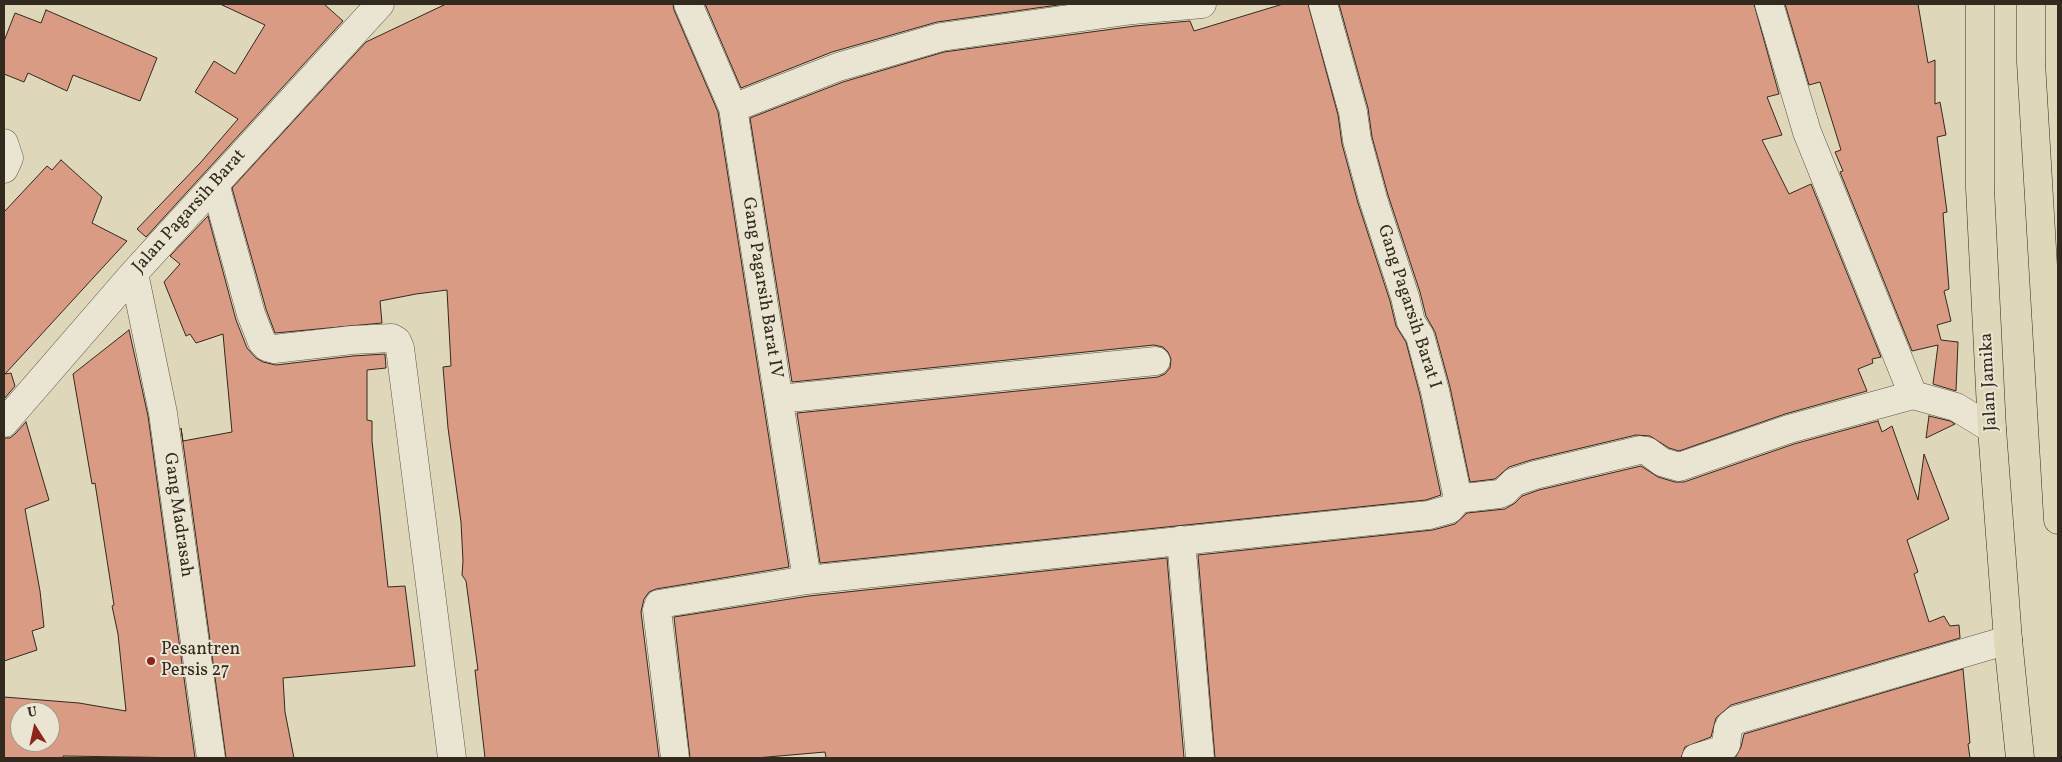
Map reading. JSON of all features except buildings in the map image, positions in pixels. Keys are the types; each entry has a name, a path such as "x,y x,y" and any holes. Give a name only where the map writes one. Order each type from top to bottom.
{"main road":[{"name":"Jalan Jamika","path":"1980,4 1980,188 1992,429 2008,640 2020,758"},
{"path":"2031,4 2032,72 2058,520"}],"street":[{"name":"Jalan Pagarsih Barat","path":"4,423 134,273 380,4"},
{"name":"Gang Pagarsih Barat IV","path":"688,4 733,108 807,580"},
{"path":"733,108 838,67 941,37 1133,10 1202,4"},
{"name":"Gang Pagarsih Barat I","path":"1323,4 1353,112 1356,140 1372,199 1405,297 1411,322 1420,336 1443,428 1457,494 1456,499"},
{"path":"1769,4 1806,132 1913,394"},
{"path":"4,143 9,158 4,169"},
{"path":"216,184 252,314 262,342 267,347 274,349 352,340 392,338 397,341 400,348 452,758"},
{"name":"Gang Madrasah","path":"134,273 163,414 211,758"},
{"path":"779,399 1156,361"},
{"path":"675,758 657,610 659,604 807,580 1346,523 1429,516 1450,509 1456,499 1498,494 1504,492 1514,482 1535,475 1640,450 1647,451 1662,462 1678,467 1789,429 1913,394 1956,407 1992,429"},
{"path":"1181,540 1200,758"},
{"path":"1696,758 1722,750 1726,745 1726,734 1730,725 1736,720 2008,640"}],"place":[{"name":"Pesantren Persis 27","path":"151,661"}]}
